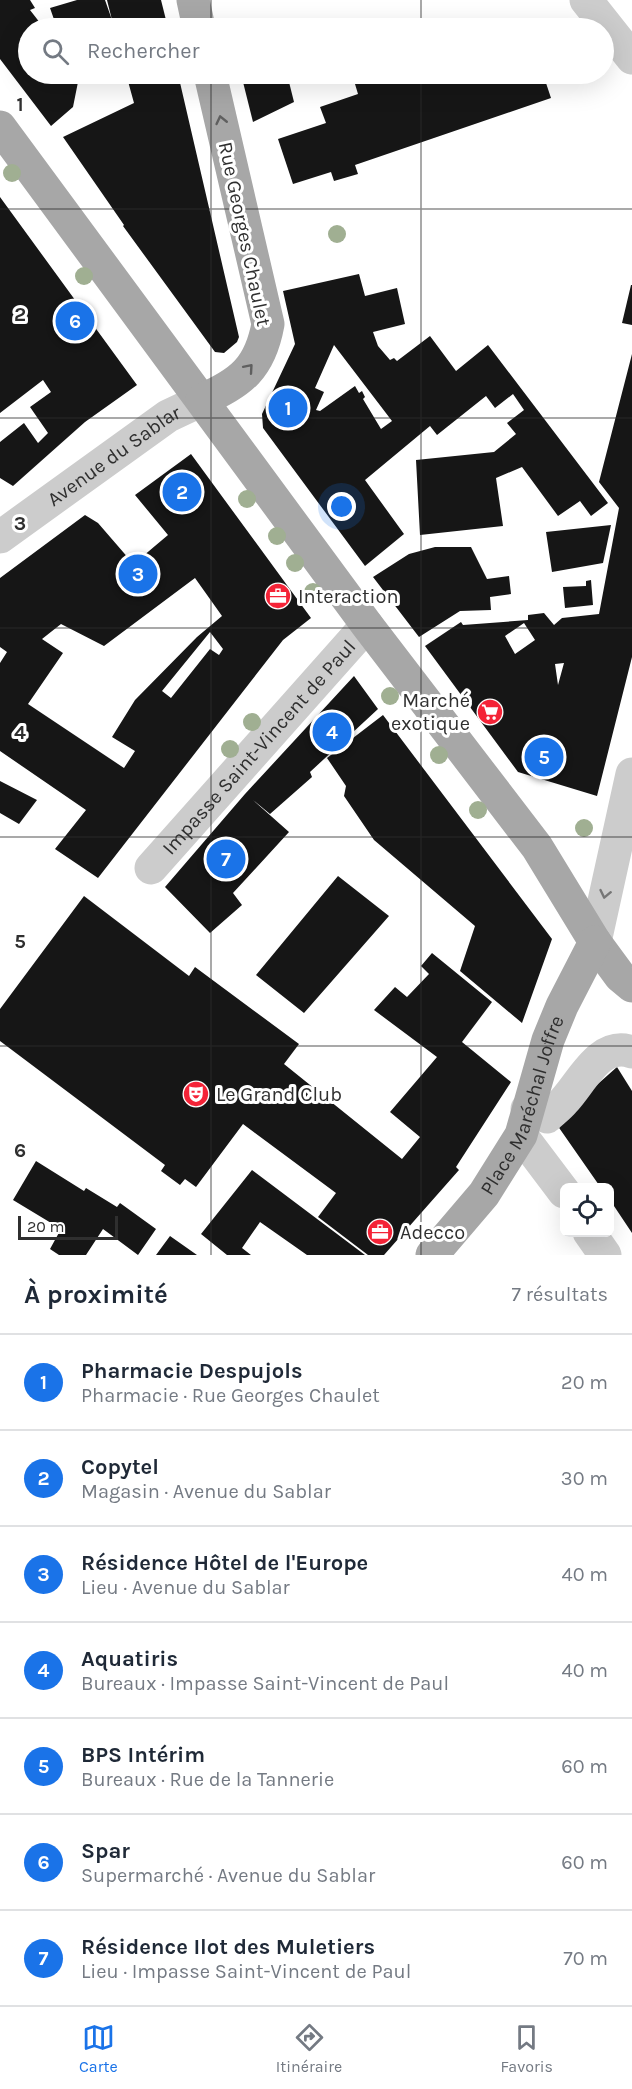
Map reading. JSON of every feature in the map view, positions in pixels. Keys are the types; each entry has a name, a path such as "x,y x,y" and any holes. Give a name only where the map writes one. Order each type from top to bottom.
{"main road":[{"path":"193,0 197,18"},
{"name":"Rue Georges Chaulet","path":"202,400 226,389 252,366 263,350 268,324 212,84"},
{"path":"0,127 367,625 549,864 595,942 620,976 632,986"},
{"name":"Place Maréchal Joffre","path":"432,1255 484,1194 524,1122 551,1031 595,942"}],"street":[{"path":"586,0 603,18"},
{"path":"614,30 628,45"},
{"name":"Avenue du Sablar","path":"0,537 168,416 202,400"},
{"name":"Impasse Saint-Vincent de Paul","path":"151,868 367,625"},
{"path":"595,942 632,774"},
{"path":"560,1185 524,1122 547,1117 565,1101 590,1068 606,1054 623,1049 632,1052"}],"building":[{"path":"0,0 30,0 35,8 30,10 36,18 18,18 18,83 0,59"},
{"path":"77,0 105,0 111,18 54,18 50,8"},
{"path":"107,0 161,0 166,18 112,18"},
{"path":"19,84 78,84 73,107 51,126"},
{"path":"129,84 180,84 239,337 237,342 224,353 215,352 123,226 63,137 134,103"},
{"path":"244,84 290,84 294,102 253,122"},
{"path":"355,84 546,84 551,98 355,165 358,174 334,181 331,172 293,184 278,139 326,123 320,107 358,94"},
{"path":"0,197 137,385 85,422 13,486 0,478 0,442 24,423 38,443 48,433 30,407 51,392 43,380 0,413"},
{"path":"359,274 365,296 397,288 405,324 373,332 378,346 390,360 394,358 397,361 430,336 456,371 488,345 608,503 591,516 580,501 558,516 522,467 496,478 503,526 420,535 416,460 494,452 516,434 507,423 524,410 513,394 495,408 486,396 437,435 430,426 365,480 404,534 365,566 263,428 262,414 295,344 283,291","holes":["334,345 392,421 381,429 363,399 365,397 362,391 359,393 355,386 320,411 316,410 324,392 315,388"]},
{"path":"632,285 632,325 622,323"},
{"path":"632,354 632,657 597,796 518,772 425,646 461,622 463,625 528,620 528,615 544,613 554,625 562,618 599,614 619,508 599,482","holes":["524,623 535,640 515,654 505,636","564,663 558,685 555,664"]},
{"path":"191,454 311,618 283,640 98,878 55,849 86,810 0,751 0,663 7,652 0,647 0,578 85,515 98,523 130,560 136,562 168,535 135,495","holes":["195,578 222,616 197,637 135,700 112,737 135,751 124,768 28,704 63,653 42,639 61,624 104,646","210,632 223,649 219,655 210,649 171,698 162,691"]},
{"path":"611,525 603,563 552,572 546,532"},
{"path":"435,547 471,547 487,579 509,576 511,594 490,597 491,610 460,611 419,637 373,577 409,554"},
{"path":"591,580 593,605 565,608 563,587 586,586 586,581"},
{"path":"354,676 378,709 310,772 312,777 270,814 253,800 289,832 233,893 242,905 210,933 165,887 245,794"},
{"path":"383,715 552,939 522,1023 460,971 475,926 374,840 344,796 346,786 327,758"},
{"path":"0,781 37,800 19,824 0,813"},
{"path":"338,876 389,916 304,1013 256,975"},
{"name":"Le Grand Club","path":"84,896 189,976 195,967 299,1044 284,1064 402,1159 420,1137 390,1112 437,1057 374,1010 395,987 407,997 429,974 421,966 432,953 492,1002 462,1042 511,1082 456,1167 459,1170 384,1255 368,1255 318,1217 336,1193 243,1124 196,1187 185,1179 180,1185 161,1171 165,1165 0,1041 0,1009"},
{"path":"617,1067 632,1091 632,1233 614,1206 614,1183 598,1183 555,1122"},
{"path":"36,1161 84,1191 86,1188 117,1207 120,1203 156,1229 138,1255 103,1229 86,1255 59,1255 50,1249 61,1229 13,1200"},
{"path":"252,1170 365,1255 307,1255 260,1222 242,1248 251,1255 227,1255 201,1234"},
{"path":"170,1236 197,1255 156,1255"}],"place":[{"name":"Spar","path":"75,321"},
{"name":"Pharmacie Despujols","path":"288,408"},
{"name":"Copytel","path":"182,492"},
{"name":"Résidence Hôtel de l'Europe","path":"138,574"},
{"name":"Interaction","path":"278,596"},
{"name":"Marché exotique","path":"490,712"},
{"name":"Aquatiris","path":"332,732"},
{"name":"BPS Intérim","path":"544,757"},
{"name":"Résidence Ilot des Muletiers","path":"226,859"},
{"name":"Le Grand Club","path":"196,1094"},
{"name":"Adecco","path":"380,1232"}]}
